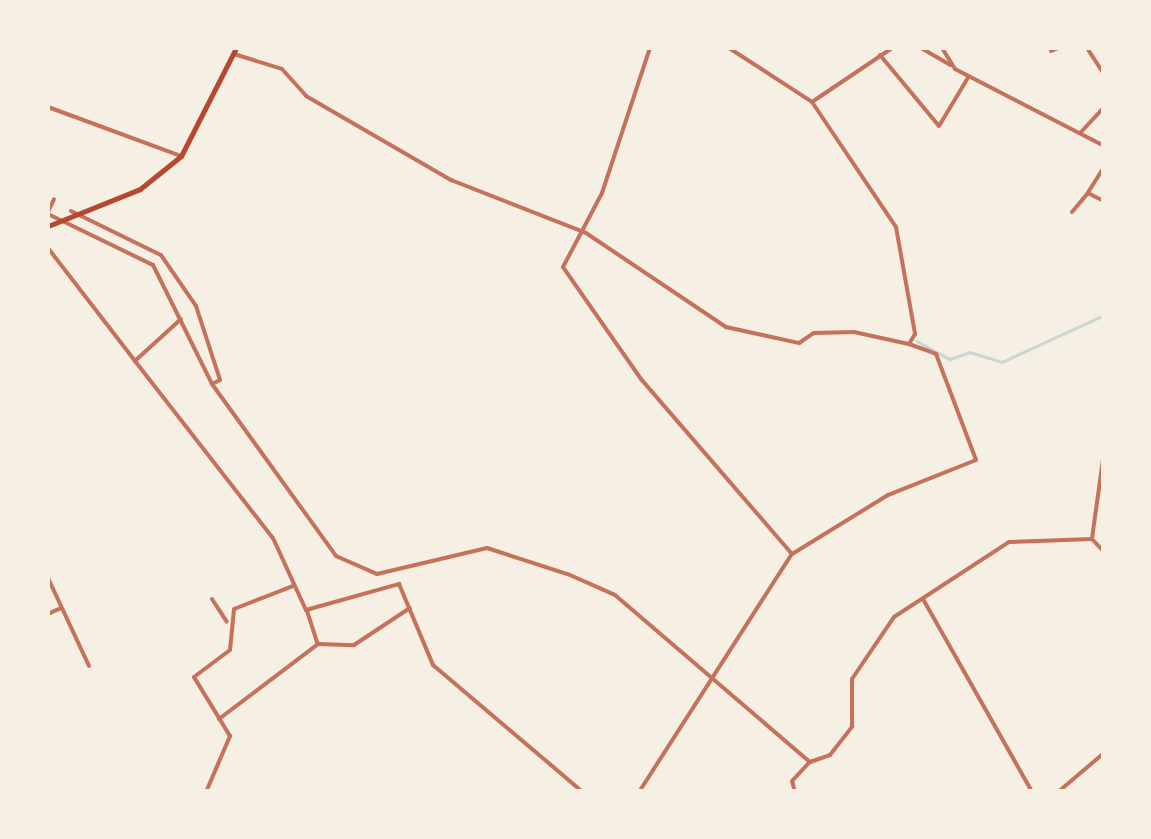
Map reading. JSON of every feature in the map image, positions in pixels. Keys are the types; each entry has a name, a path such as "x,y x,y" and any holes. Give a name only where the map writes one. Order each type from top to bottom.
{"main road":[{"path":"48,226 71,212 140,189 182,156 235,51"}],"street":[{"path":"650,48 586,233 563,267 641,379 792,554"},
{"path":"729,48 812,102 896,227 916,334 909,344"},
{"path":"812,102 892,48"},
{"path":"920,48 1104,146"},
{"path":"942,48 951,65"},
{"path":"1050,52 1058,48"},
{"path":"1087,48 1104,74"},
{"path":"235,51 282,69 306,96 435,172 586,233 726,327 799,343 854,332 936,354 976,460 888,495 792,554 639,792"},
{"path":"880,55 939,126 968,76"},
{"path":"48,107 182,156"},
{"path":"1081,132 1104,107"},
{"path":"1072,212 1104,167"},
{"path":"1088,193 1104,201"},
{"path":"54,199 48,213 148,260 212,384 336,556 377,574 473,548 500,550 616,595 810,762"},
{"path":"71,212 161,256 196,306 220,380 212,384"},
{"path":"48,248 273,538 318,644"},
{"path":"135,361 181,319"},
{"path":"1092,540 1104,452"},
{"path":"794,792 792,781 810,762 830,755 852,727 852,679 875,634 1009,542 1092,540 1104,552"},
{"path":"393,571 433,665 583,792"},
{"path":"48,578 90,666"},
{"path":"306,610 399,584"},
{"path":"226,622 234,609 293,586"},
{"path":"206,792 230,736 193,680 230,650 226,622 212,599"},
{"path":"923,599 1032,792"},
{"path":"48,614 62,608"},
{"path":"219,718 318,644 354,645 410,608"},
{"path":"1058,792 1104,752"},
{"path":"1069,784 1072,792"}],"waterway":[{"path":"917,341 950,359 970,352 1002,362 1104,315"}]}
